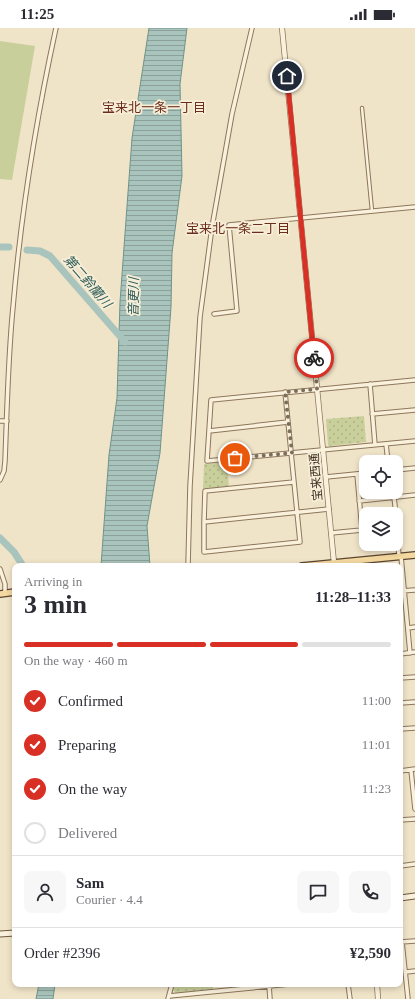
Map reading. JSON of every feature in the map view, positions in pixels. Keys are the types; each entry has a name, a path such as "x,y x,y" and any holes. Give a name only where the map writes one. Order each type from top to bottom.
{"main road":[{"path":"344,563 415,555"},
{"path":"403,898 415,896"},
{"path":"0,934 12,933"}],"street":[{"path":"0,480 4,471 5,461 10,352 19,243 36,131 56,28"},
{"path":"188,563 190,486 197,357 203,294 212,227 232,114 252,28"},
{"name":"宝来西通","path":"282,28 335,563"},
{"path":"362,108 372,211"},
{"path":"214,314 237,311 229,225 415,207"},
{"path":"415,380 211,400 207,461 415,441"},
{"path":"370,384 376,445"},
{"path":"285,392 292,453 300,542 204,552 206,491 294,482"},
{"path":"372,414 415,410"},
{"path":"0,421 6,421"},
{"path":"209,431 288,422"},
{"path":"386,444 387,455"},
{"path":"403,469 415,468"},
{"path":"326,477 357,474 362,530 331,533"},
{"path":"403,496 415,495"},
{"path":"359,501 376,499"},
{"path":"204,522 329,509"},
{"path":"399,551 400,563"},
{"path":"0,569 8,593"},
{"path":"403,591 415,590"},
{"path":"403,597 413,652 403,654"},
{"path":"408,628 415,627"},
{"path":"403,678 415,677"},
{"path":"403,703 415,702"},
{"path":"403,729 415,728"},
{"path":"403,770 413,769 415,809"},
{"path":"403,820 415,819"},
{"path":"403,866 415,864"},
{"path":"403,942 415,941"},
{"path":"403,954 408,999"},
{"path":"406,972 415,971"},
{"path":"171,987 168,998 253,987"},
{"path":"269,987 270,999"},
{"path":"348,987 350,999"},
{"path":"377,987 378,999"}],"green space":[{"path":"0,41 35,46 12,180 0,179"},
{"path":"364,416 366,442 328,445 326,419"},
{"path":"227,462 229,487 203,489 204,464"},
{"path":"174,987 213,987 213,989 176,993 173,990"}],"water":[{"name":"音更川","path":"149,28 187,28 180,84 182,176 172,253 171,307 160,453 147,526 150,563 101,563 109,455 117,398 120,302 132,138"},
{"path":"38,987 55,987 53,999 36,999"}],"waterway":[{"name":"第二鈴蘭川","path":"0,247 9,247"},
{"name":"第二鈴蘭川","path":"27,250 40,251 50,256 125,342"},
{"path":"0,538 14,552 21,563"}],"way so far":[{"path":"235,458 292,453 285,392 317,389 314,358"}],"district":[{"name":"宝来北一条一丁目","path":"154,107"},
{"name":"宝来北一条二丁目","path":"238,228"}],"route":[{"path":"287,76 314,358"}]}
